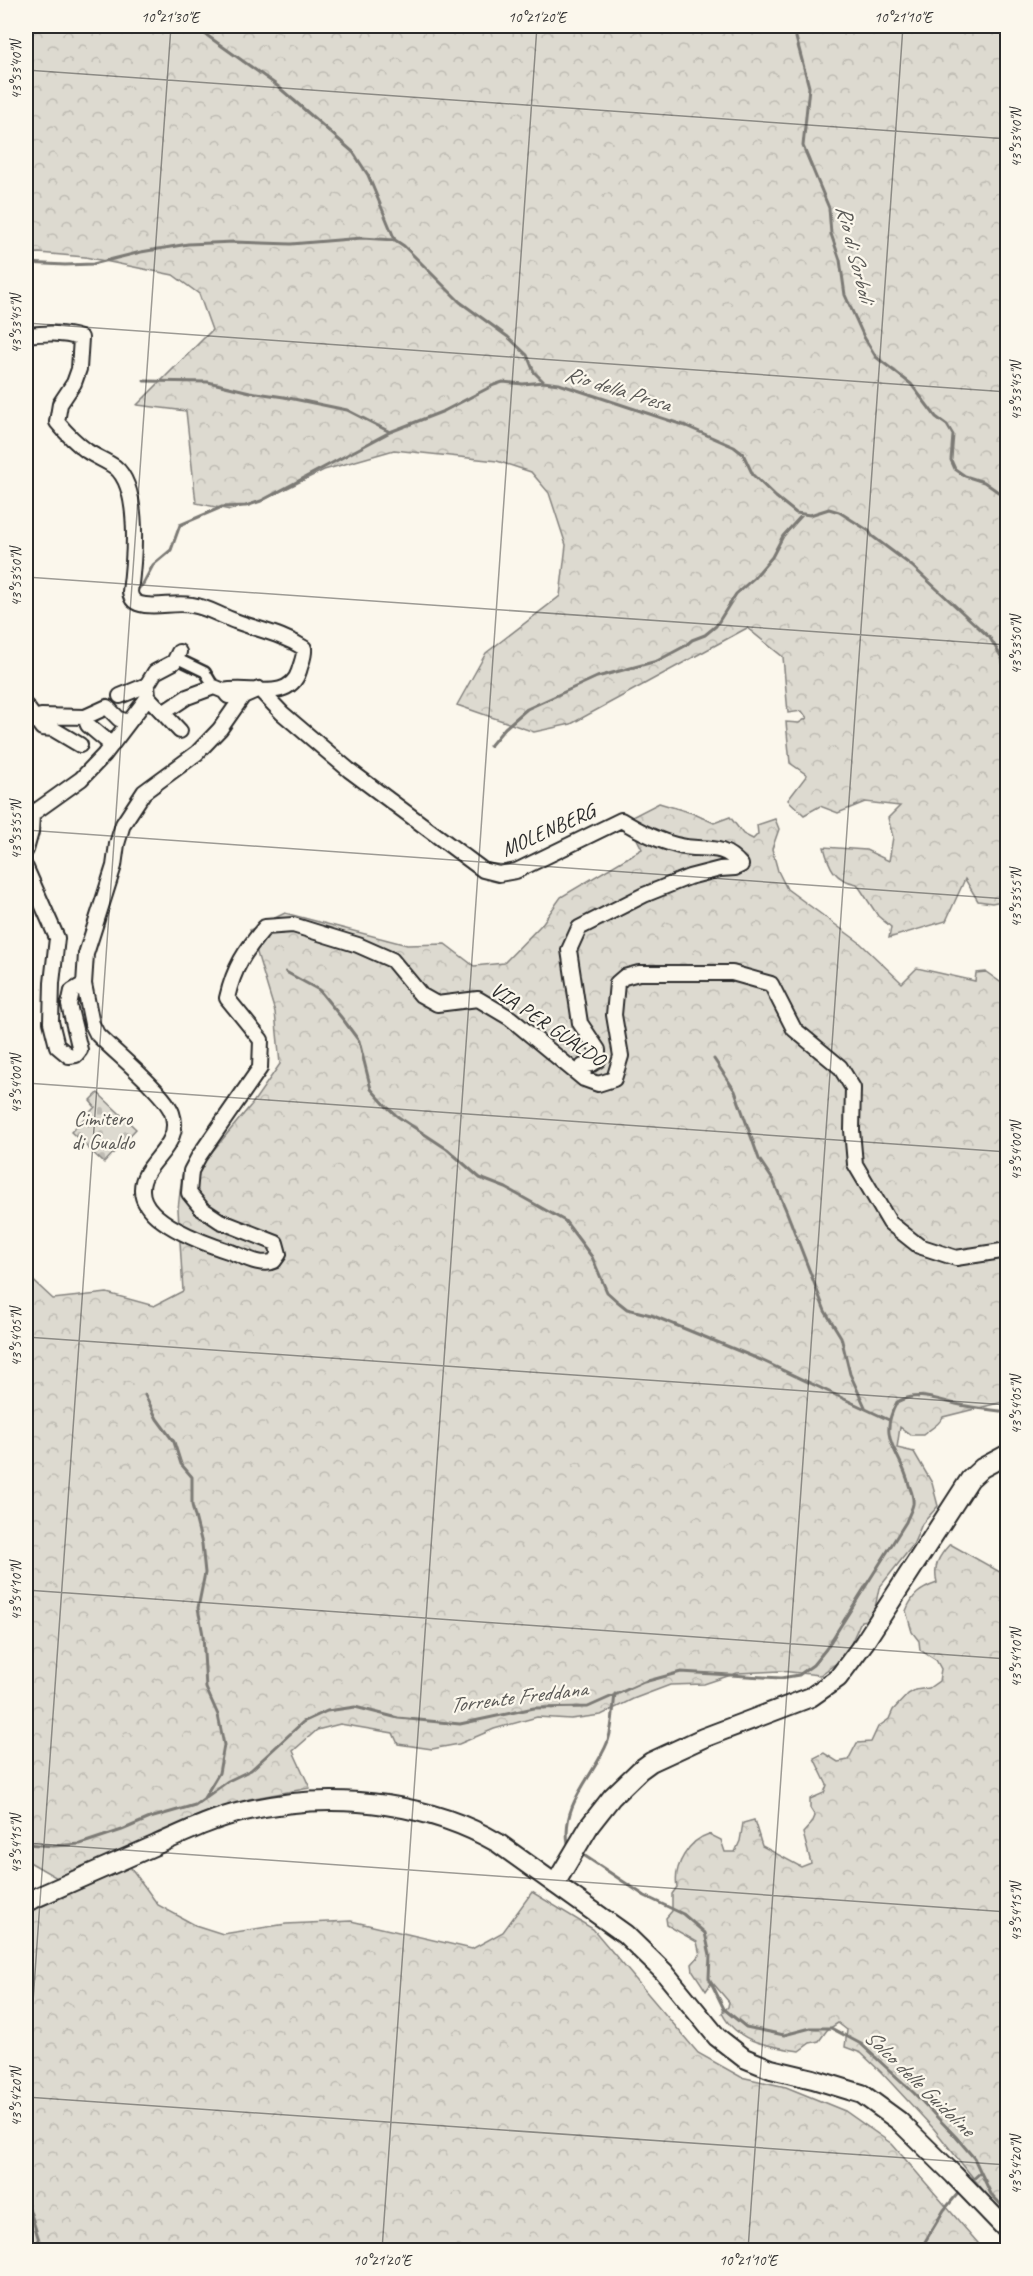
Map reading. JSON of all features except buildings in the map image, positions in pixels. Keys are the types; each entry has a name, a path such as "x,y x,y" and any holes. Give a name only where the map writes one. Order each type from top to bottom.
{"main road":[{"path":"555,1884 590,1826 612,1797 640,1770 651,1762 703,1738 811,1697 838,1678 864,1643 970,1479 982,1468 1008,1454"},
{"path":"26,1902 174,1837 231,1815 280,1804 325,1800 351,1801 391,1806 460,1824 498,1844 625,1934 664,1972 717,2037 744,2058 771,2069 862,2094 899,2121 1008,2231"}],"street":[{"path":"26,335 55,333 81,338 79,369 74,383 60,404 57,422 72,439 124,476 130,488 135,544 130,592 134,602 150,606 172,603 192,604 207,608 234,621 291,639 304,648 305,652 297,677 292,684 276,691 219,689 187,698 163,713"},
{"path":"26,850 31,832 29,810 81,779 112,745 128,723 147,691 155,672 169,666 178,655 205,672 237,706"},
{"name":"VIA PER GUALDO","path":"259,689 243,696 207,744 144,792 131,809 117,844 114,866 88,945 84,984 92,1024 97,1034 163,1098 172,1114 172,1132 167,1148 143,1179 142,1188 146,1204 167,1223 199,1241 262,1263 271,1263 277,1258 279,1250 276,1243 220,1221 202,1209 189,1193 191,1171 199,1156 260,1068 261,1040 227,998 233,974 250,945 265,927 293,925 358,945 392,960 421,995 437,1004 478,999 510,1018 584,1079 598,1084 614,1079 621,1056 614,1015 617,983 624,976 639,973 732,973 771,984 794,1029 840,1067 853,1088 852,1130 855,1164 890,1222 919,1246 956,1258 1008,1250"},
{"name":"MOLENBERG","path":"259,689 282,713 349,770 483,870 499,874 516,871 621,820 650,837 680,846 718,849 741,865 689,877 644,895 579,928 569,950 580,1023 598,1050 598,1060 583,1066 584,1079"},
{"path":"36,718 40,716 84,717 112,703 147,691"},
{"path":"147,691 180,731"},
{"path":"112,703 119,718 128,723"},
{"path":"26,706 42,728 53,729 80,745"},
{"path":"84,717 88,725 112,745"},
{"path":"26,868 57,938 51,1022 57,1046 69,1056 76,1055 80,1050 69,1005 72,991 84,984"}],"green space":[{"path":"26,26 1007,26 1007,900 992,903 978,901 965,879 946,921 889,938 891,927 878,916 857,884 843,879 834,872 824,847 866,850 889,861 893,837 888,818 900,806 865,802 838,813 820,806 804,815 788,800 807,775 790,763 786,722 799,723 807,718 802,711 788,713 783,657 747,628 571,724 534,732 457,705 486,653 560,596 566,545 549,493 531,472 497,461 394,450 324,470 261,501 230,510 196,503 186,411 137,405 212,330 199,294 173,275 85,257 26,254"},
{"path":"659,803 692,813 714,823 730,817 743,834 753,839 758,834 757,825 775,819 779,829 772,849 778,871 787,889 859,942 902,983 917,968 975,981 976,973 986,972 1003,984 1007,983 1007,1246 956,1255 921,1243 893,1220 858,1163 856,1087 797,1027 773,982 623,974 617,1056 612,1077 598,1080 588,1076 587,1069 601,1062 583,1022 572,951 582,931 645,898 743,863 652,833 628,819"},
{"path":"635,835 717,854 732,860 577,926 566,950 578,1024 596,1051 583,1081 618,1083 622,985 639,978 731,978 768,989 836,1070 848,1090 850,1166 916,1251 1007,1255 1007,1401 943,1417 923,1435 911,1435 900,1427 897,1448 914,1452 932,1483 938,1506 922,1524 913,1545 879,1588 875,1608 867,1620 861,1621 845,1657 820,1675 780,1671 737,1673 704,1684 670,1685 633,1699 601,1715 571,1719 537,1717 494,1729 459,1744 432,1749 398,1744 393,1733 340,1724 317,1730 293,1751 310,1788 249,1799 57,1878 26,1860 26,1274 53,1299 107,1293 154,1306 183,1291 178,1209 182,1175 206,1159 252,1104 280,1064 275,1012 250,930 285,913 407,945 445,944 474,966 504,963 542,924 561,897 642,849"},
{"name":"Cimitero di Gualdo","path":"98,1093 136,1129 104,1163 71,1132 95,1107 90,1101"},
{"path":"950,1544 1000,1572 1008,1581 1007,2220 934,2129 881,2072 861,2053 845,2047 847,2030 838,2023 827,2030 819,2041 810,2043 799,2051 765,2045 736,2031 722,2013 728,2007 729,2002 712,1982 706,1991 693,1971 692,1964 700,1955 697,1942 667,1925 666,1918 672,1911 672,1894 677,1887 676,1879 684,1855 695,1842 709,1834 721,1840 725,1852 735,1852 740,1841 743,1823 754,1820 762,1846 801,1867 811,1863 803,1833 815,1816 810,1808 810,1799 824,1793 827,1785 814,1758 824,1753 838,1762 848,1760 857,1743 871,1742 878,1727 889,1719 893,1710 908,1694 915,1690 929,1688 939,1681 941,1669 936,1660 920,1650 919,1641 912,1632 906,1611 917,1593 937,1583 937,1562"},
{"path":"129,1865 158,1905 195,1925 223,1934 286,1924 351,1921 472,1949 503,1932 532,1892 593,1929 698,2053 741,2077 786,2087 845,2111 892,2144 984,2250 26,2250 26,1914"}],"waterway":[{"name":"Rio della Presa","path":"187,26 205,34 275,84 353,152 368,175 395,240 404,246 460,302 508,337 527,355 534,372 543,381"},
{"name":"Rio di Sorboli","path":"793,26 809,87 803,146 829,208 831,234 840,260 845,295 864,337 876,357 911,384 936,417 947,425 953,435 951,460 955,469 965,476 984,482 1008,499"},
{"path":"26,263 93,264 141,252 188,244 234,242 291,244 362,238 395,240"},
{"path":"144,381 208,382 347,410 390,432"},
{"name":"Rio della Presa","path":"135,592 143,584 153,565 171,550 180,525 222,507 246,506 261,501 390,432 444,411 494,385 503,382 523,384 543,382 559,384 686,426 734,447 743,454 753,475 796,513 810,515 829,509 839,512 869,531 872,536 912,566 990,638 1002,658 1008,687"},
{"path":"490,746 505,728 527,709 597,677 657,661 705,635 716,626 736,594 772,557 783,536 803,514"},
{"path":"286,972 319,990 345,1022 359,1041 371,1089 387,1107 447,1149 480,1178 506,1188 565,1221 592,1257 607,1292 627,1309 651,1315 761,1360 889,1420"},
{"path":"714,1059 735,1091 759,1159 773,1180 825,1311 841,1337 850,1374 866,1409"},
{"path":"145,1395 157,1419 174,1442 181,1464 192,1477 192,1505 202,1544 205,1573 198,1608 203,1635 206,1688 218,1715 224,1745 219,1773 204,1798"},
{"name":"Torrente Freddana","path":"26,1844 53,1846 80,1844 150,1818 195,1805 228,1781 251,1770 303,1722 327,1711 355,1707 398,1718 460,1724 534,1708 588,1707 644,1682 681,1672 781,1678 799,1675 813,1665 826,1649 906,1522 912,1508 912,1494 889,1436 891,1415 897,1402 919,1396 969,1407 1008,1412"},
{"name":"Solco delle Guidoline","path":"568,1843 569,1815 608,1741 615,1694"},
{"name":"Solco delle Guidoline","path":"582,1854 645,1896 683,1914 705,1933 710,1955 709,1978 724,2009 746,2027 784,2035 811,2028 831,2028 861,2044 914,2093 956,2137 974,2158 991,2194 1008,2212"},
{"path":"970,2182 980,2173"},
{"path":"920,2250 944,2210 960,2191"},
{"path":"26,2198 42,2250"}]}
